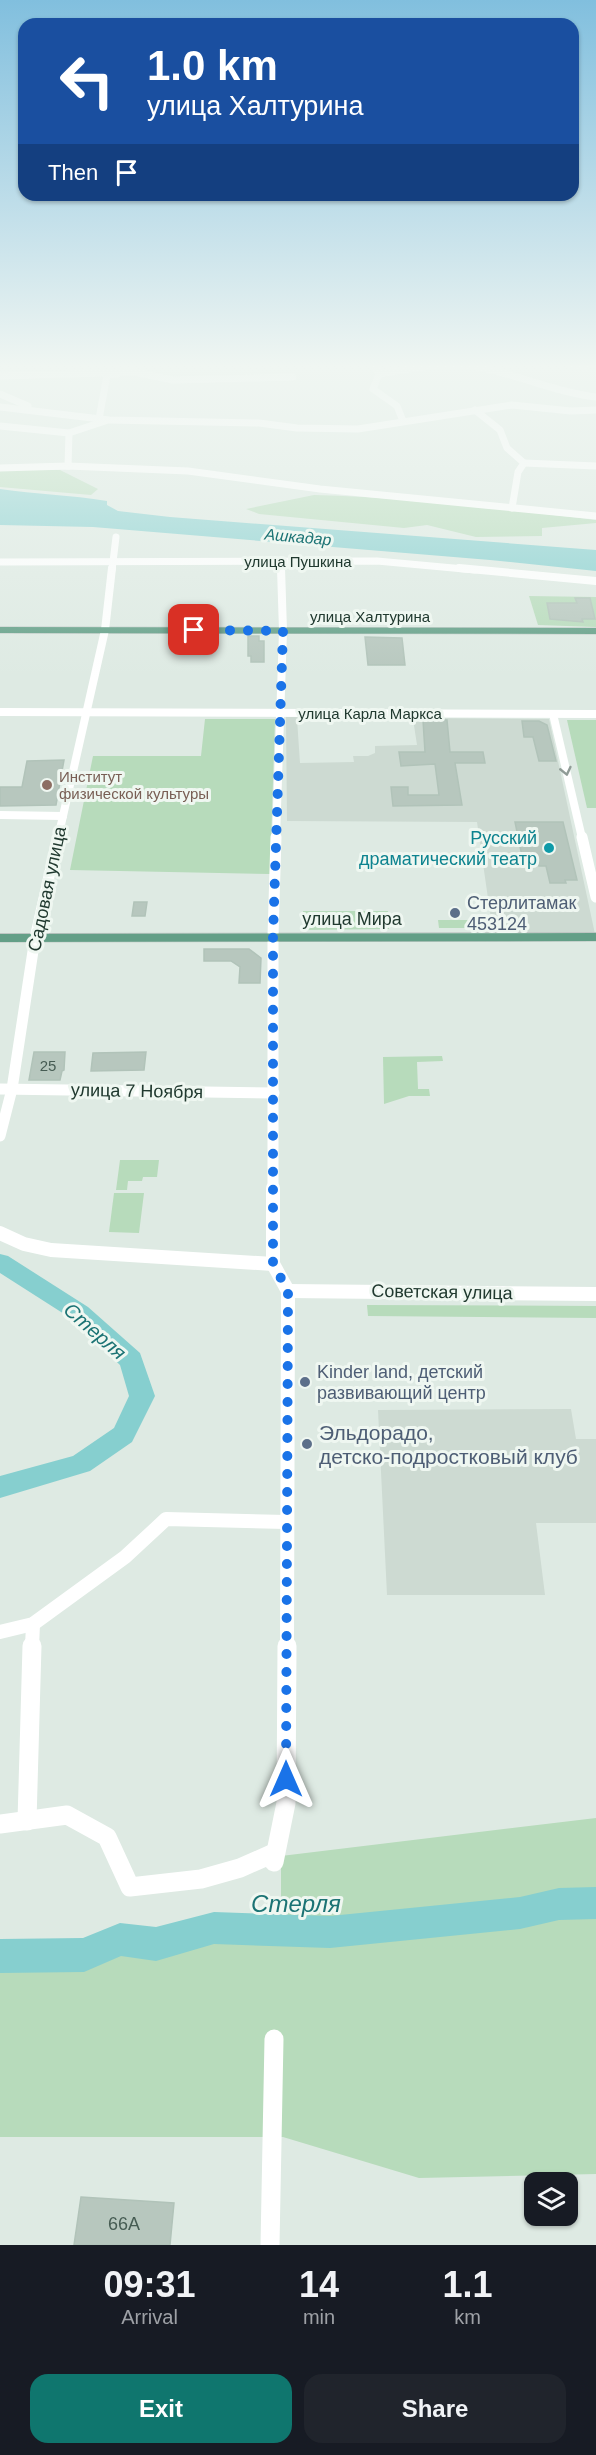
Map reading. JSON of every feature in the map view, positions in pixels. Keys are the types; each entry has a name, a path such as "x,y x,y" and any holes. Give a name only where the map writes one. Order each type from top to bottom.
{"main road":[{"name":"улица Халтурина","path":"0,630 596,631"},
{"name":"улица Мира","path":"0,938 596,937"}],"street":[{"path":"134,469 188,471 320,489 596,516"},
{"path":"512,508 520,469"},
{"name":"Садовая улица","path":"0,1136 6,1089 35,938 105,630 116,537"},
{"path":"0,1824 67,1815 107,1837 130,1887 201,1880 274,1858 286,1803 288,1291 273,1264 273,936 283,631 281,560"},
{"name":"улица Пушкина","path":"0,562 281,560 403,562 596,581"},
{"name":"улица Карла Маркса","path":"0,712 596,714"},
{"path":"553,714 596,897"},
{"path":"0,815 63,816"},
{"name":"улица 7 Ноября","path":"6,1089 274,1093"},
{"path":"0,1233 24,1244 51,1250 273,1264"},
{"name":"Советская улица","path":"288,1291 596,1294"},
{"path":"0,1632 33,1624 125,1557 166,1519 286,1522"},
{"path":"27,1821 33,1624"},
{"path":"270,2245 274,2039"}],"shaded area":[{"path":"286,717 549,719 595,934 493,933 477,822 287,821","holes":["297,719 413,719 417,745 375,746 375,753 368,756 353,756 354,762 300,763"]},
{"path":"571,1409 576,1439 596,1439 596,1523 536,1523 545,1595 387,1595 378,1410"}],"green space":[{"path":"0,470 60,470 98,489 91,495 0,487"},
{"path":"314,495 455,504 596,520 596,523 542,528 542,536 476,537 427,525 404,528 259,514 246,509"},
{"path":"529,596 596,597 596,627 538,625"},
{"path":"205,719 275,719 270,874 70,870 93,756 201,756"},
{"path":"567,720 596,720 596,808 587,808"},
{"path":"303,911 388,911 389,929 304,930"},
{"path":"438,920 479,920 481,928 439,928"},
{"path":"442,1056 443,1061 417,1062 418,1089 429,1089 430,1096 409,1096 384,1104 383,1057"},
{"path":"120,1160 159,1160 157,1177 143,1177 142,1181 128,1181 127,1190 116,1190"},
{"path":"114,1193 144,1193 139,1233 109,1232"},
{"path":"367,1305 596,1306 596,1318 368,1316"},
{"path":"596,1818 596,1893 560,1894 518,1902 281,1922 281,1856"},
{"path":"596,1913 596,2174 524,2172 524,2176 419,2178 283,2137 0,2137 0,1967 80,1969 121,1952 153,1952 216,1937 332,1940 502,1925"}],"water":[{"name":"Ашкадар","path":"0,489 107,501 107,505 118,511 170,517 596,550 596,571 93,527 0,525"}],"building":[{"path":"575,598 590,598 595,619 582,619 583,622 550,619 547,603 577,603"},
{"path":"248,636 259,636 259,641 264,641 264,662 251,662 251,656 248,656"},
{"path":"365,637 402,638 405,665 368,665"},
{"path":"423,720 447,720 450,752 483,752 485,763 455,763 462,805 393,806 391,787 408,787 408,795 439,795 435,764 401,766 399,752 425,752"},
{"path":"522,721 539,721 547,725 556,761 539,761 533,737 524,737"},
{"name":"Институт физической культуры","path":"64,760 56,805 0,806 0,787 22,787 27,761"},
{"name":"Русский драматический театр","path":"515,822 563,822 577,880 550,883 546,866 539,866 538,861 523,861"},
{"path":"134,902 147,902 145,916 132,916"},
{"path":"204,949 249,949 261,958 260,983 239,983 240,967 231,961 204,961"},
{"path":"34,1052 65,1052 64,1070 60,1080 29,1080"},
{"path":"146,1052 144,1070 91,1071 93,1053"},
{"path":"81,2197 174,2203 170,2245 74,2245"}],"waterway":[{"name":"Стерля","path":"0,1262 80,1313 131,1360 142,1396 123,1435 81,1464 0,1487"},
{"name":"Стерля","path":"0,1956 84,1955 120,1939 156,1944 214,1928 330,1932 520,1913 559,1904 596,1903"}],"place":[{"name":"Институт физической культуры","path":"47,785"},
{"name":"Русский драматический театр","path":"549,848"},
{"name":"Стерлитамак 453124","path":"455,913"},
{"name":"Kinder land, детский развивающий центр","path":"305,1382"},
{"name":"Эльдорадо, детско-подростковый клуб","path":"307,1444"}],"route":[{"path":"194,630 283,631 273,936 275,1030 273,1264 288,1291 286,1779"}]}
